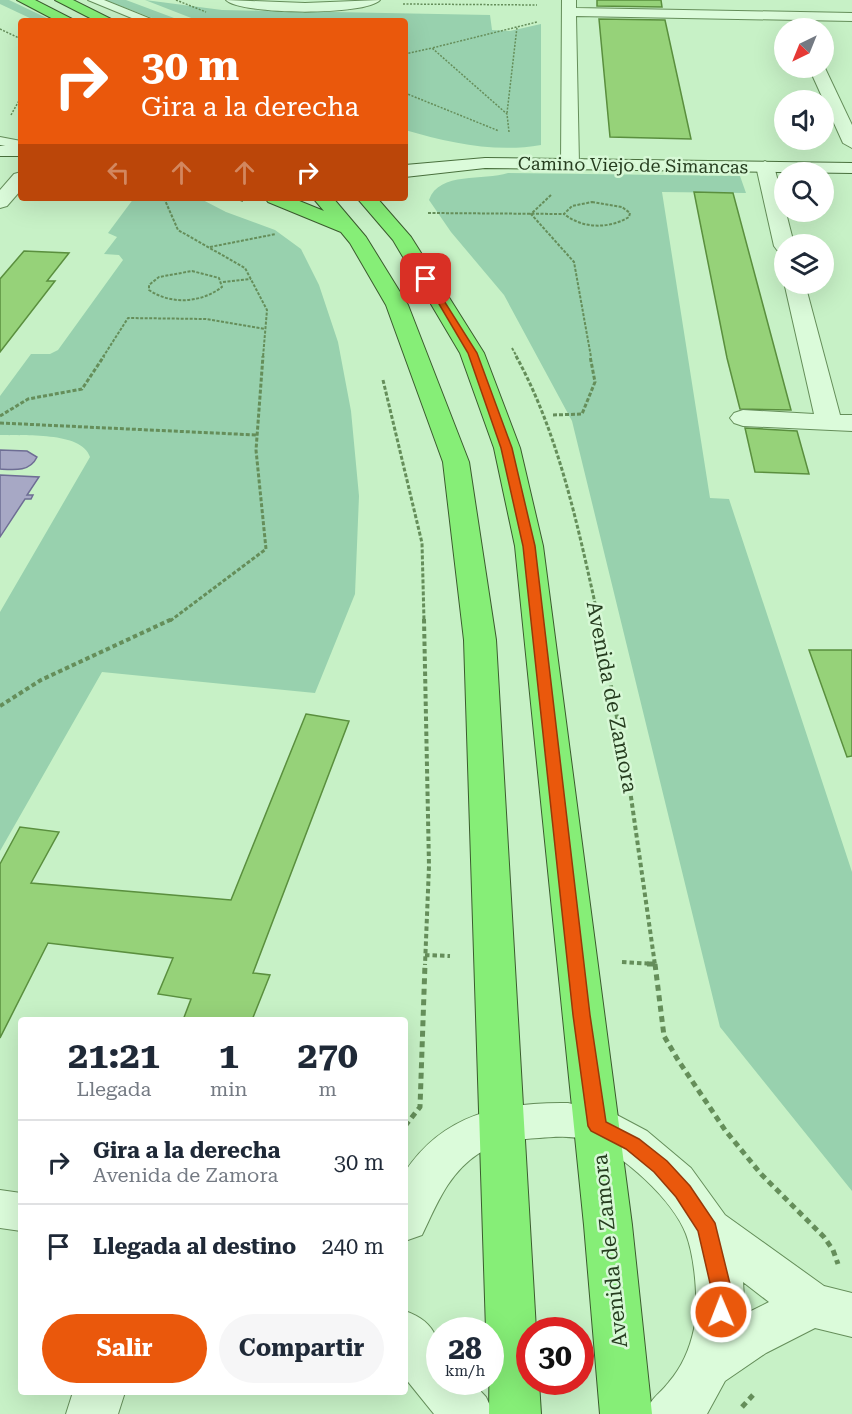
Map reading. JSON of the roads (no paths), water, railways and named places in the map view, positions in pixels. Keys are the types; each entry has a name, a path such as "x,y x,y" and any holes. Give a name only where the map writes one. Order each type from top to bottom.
{"highway":[{"path":"24,0 63,18"},
{"path":"62,0 101,18"},
{"path":"282,201 349,229"},
{"path":"326,201 349,229 397,305 456,462 480,640 515,1414"},
{"name":"Avenida de Zamora","path":"370,201 401,237 472,353 507,448 529,546 582,1015 597,1126 626,1414"}],"street":[{"path":"233,0 253,4 335,6 358,6 373,0"},
{"path":"786,0 794,18"},
{"path":"570,164 569,6 774,20"},
{"path":"833,18 852,16"},
{"path":"822,78 852,143"},
{"name":"Camino Viejo de Simancas","path":"428,152 485,163"},
{"name":"Camino Viejo de Simancas","path":"408,169 485,163 852,168"},
{"path":"765,166 781,234"},
{"path":"0,202 18,181"},
{"path":"743,418 840,422 797,294"},
{"path":"408,1211 416,1184 462,1140 501,1126 549,1118 597,1126 633,1144 683,1191 708,1228 722,1292 719,1333 707,1365 682,1407 671,1414"},
{"path":"0,1209 18,1212"},
{"path":"708,1228 831,1310"},
{"path":"707,1365 748,1337 831,1310"},
{"path":"408,1338 429,1372 468,1414"},
{"path":"92,1414 98,1395"}],"lane":[{"path":"94,0 142,18"}],"water":[{"path":"0,450 27,451 37,457 26,468 0,469"},
{"path":"0,475 39,477 27,495 33,495 31,499 25,499 0,537"}]}
